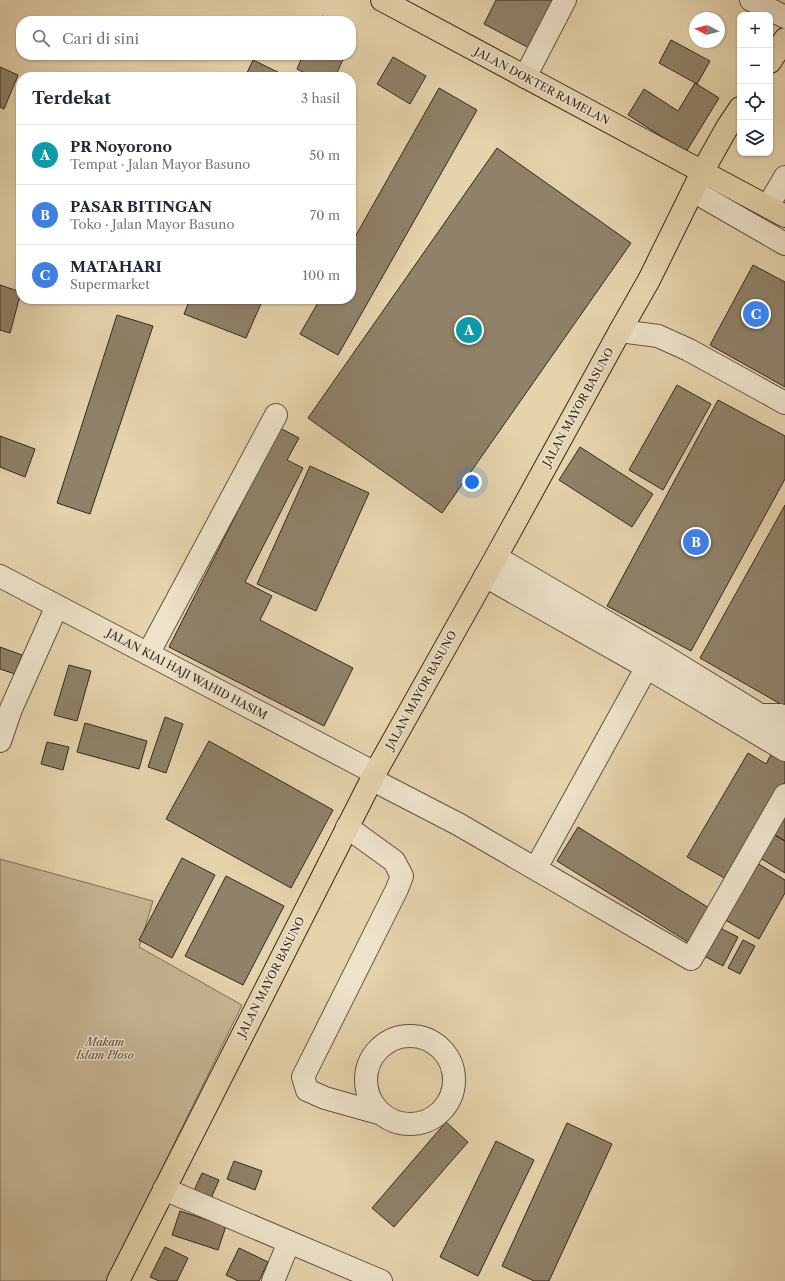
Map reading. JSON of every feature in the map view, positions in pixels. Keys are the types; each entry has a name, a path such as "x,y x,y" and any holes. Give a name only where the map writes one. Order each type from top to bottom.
{"main road":[{"name":"JALAN DOKTER RAMELAN","path":"382,0 776,211"},
{"path":"773,57 785,39"},
{"name":"JALAN MAYOR BASUNO","path":"118,1281 373,776 649,280 692,191 737,112"}],"street":[{"path":"525,77 565,0"},
{"path":"752,0 785,17"},
{"path":"776,211 785,177"},
{"path":"692,191 785,244"},
{"path":"620,331 658,336 688,350 785,403"},
{"path":"148,654 276,415"},
{"path":"496,557 651,659"},
{"name":"JALAN KIAI HAJI WAHID HASIM","path":"0,576 373,776 536,868 691,959 785,795"},
{"path":"485,576 651,659 746,713 770,732 785,740"},
{"path":"0,741 11,709 57,606"},
{"path":"536,868 651,659"},
{"path":"746,713 780,715 785,718"},
{"path":"746,713 785,750"},
{"path":"347,827 394,861 402,876 397,889 303,1077 307,1090 325,1098 382,1114 397,1122 414,1124 426,1121 436,1116 445,1108 451,1098 454,1086 454,1074 451,1063 445,1052 437,1044 427,1038 404,1036 392,1039 374,1054 366,1075 366,1086 372,1101 382,1114"},
{"path":"164,1189 381,1281"},
{"path":"273,1281 289,1242"}],"green space":[{"name":"Makam Islam Ploso","path":"0,859 153,901 139,947 242,1005 107,1281 0,1281"}],"building":[{"path":"496,0 557,0 531,49 484,24"},
{"path":"671,40 710,61 697,84 659,63"},
{"path":"393,57 426,76 410,104 377,84"},
{"path":"253,60 278,72 247,72"},
{"path":"301,60 343,60 337,72 303,72 297,69"},
{"path":"0,67 16,74 16,80 4,109 0,107"},
{"path":"695,83 719,98 686,152 628,115 644,89 678,111"},
{"path":"439,88 477,110 338,355 300,334 317,304 356,304 356,235"},
{"path":"497,148 631,243 442,513 308,418"},
{"path":"753,265 785,282 785,387 710,345"},
{"path":"0,285 16,290 16,304 18,304 10,333 0,330"},
{"path":"188,304 261,304 246,338 184,314"},
{"path":"117,315 153,326 90,514 57,503"},
{"path":"677,385 711,404 663,490 629,470"},
{"path":"718,400 785,436 785,479 691,651 607,606"},
{"path":"280,428 299,438 287,460 303,468 245,582 272,596 260,620 353,668 324,726 169,647"},
{"path":"0,436 35,449 25,477 0,467"},
{"path":"580,447 653,494 632,527 559,480"},
{"path":"310,466 369,493 316,611 257,584"},
{"path":"785,505 785,703 784,706 700,658"},
{"path":"0,647 22,655 15,674 0,669"},
{"path":"69,665 91,671 77,721 54,715"},
{"path":"165,717 183,724 166,773 148,767"},
{"path":"85,723 147,741 139,769 77,752"},
{"path":"209,741 333,810 291,888 166,819"},
{"path":"47,742 69,747 63,770 41,764"},
{"path":"774,749 785,756 785,782 728,880 687,857 748,753 766,764"},
{"path":"785,813 785,841 773,834"},
{"path":"578,827 714,911 693,945 557,861"},
{"path":"773,834 785,841 785,873 760,858"},
{"path":"182,858 215,875 172,958 139,940"},
{"path":"752,860 785,880 785,893 759,939 720,917"},
{"path":"226,876 284,906 243,985 185,956"},
{"path":"718,927 738,937 723,966 704,956"},
{"path":"743,940 755,946 740,974 728,968"},
{"path":"446,1122 468,1142 394,1227 372,1208"},
{"path":"567,1123 612,1144 549,1281 534,1281 502,1266"},
{"path":"496,1141 534,1160 478,1276 440,1257"},
{"path":"234,1161 262,1171 255,1190 227,1179"},
{"path":"202,1173 219,1180 209,1203 192,1195"},
{"path":"180,1211 226,1226 218,1250 172,1235"},
{"path":"165,1247 188,1258 177,1281 159,1281 150,1277"},
{"path":"239,1248 268,1262 259,1281 238,1281 226,1275"}],"place":[{"name":"MATAHARI","path":"756,314"},
{"name":"PR Noyorono","path":"469,330"},
{"name":"PASAR BITINGAN","path":"696,542"}]}
